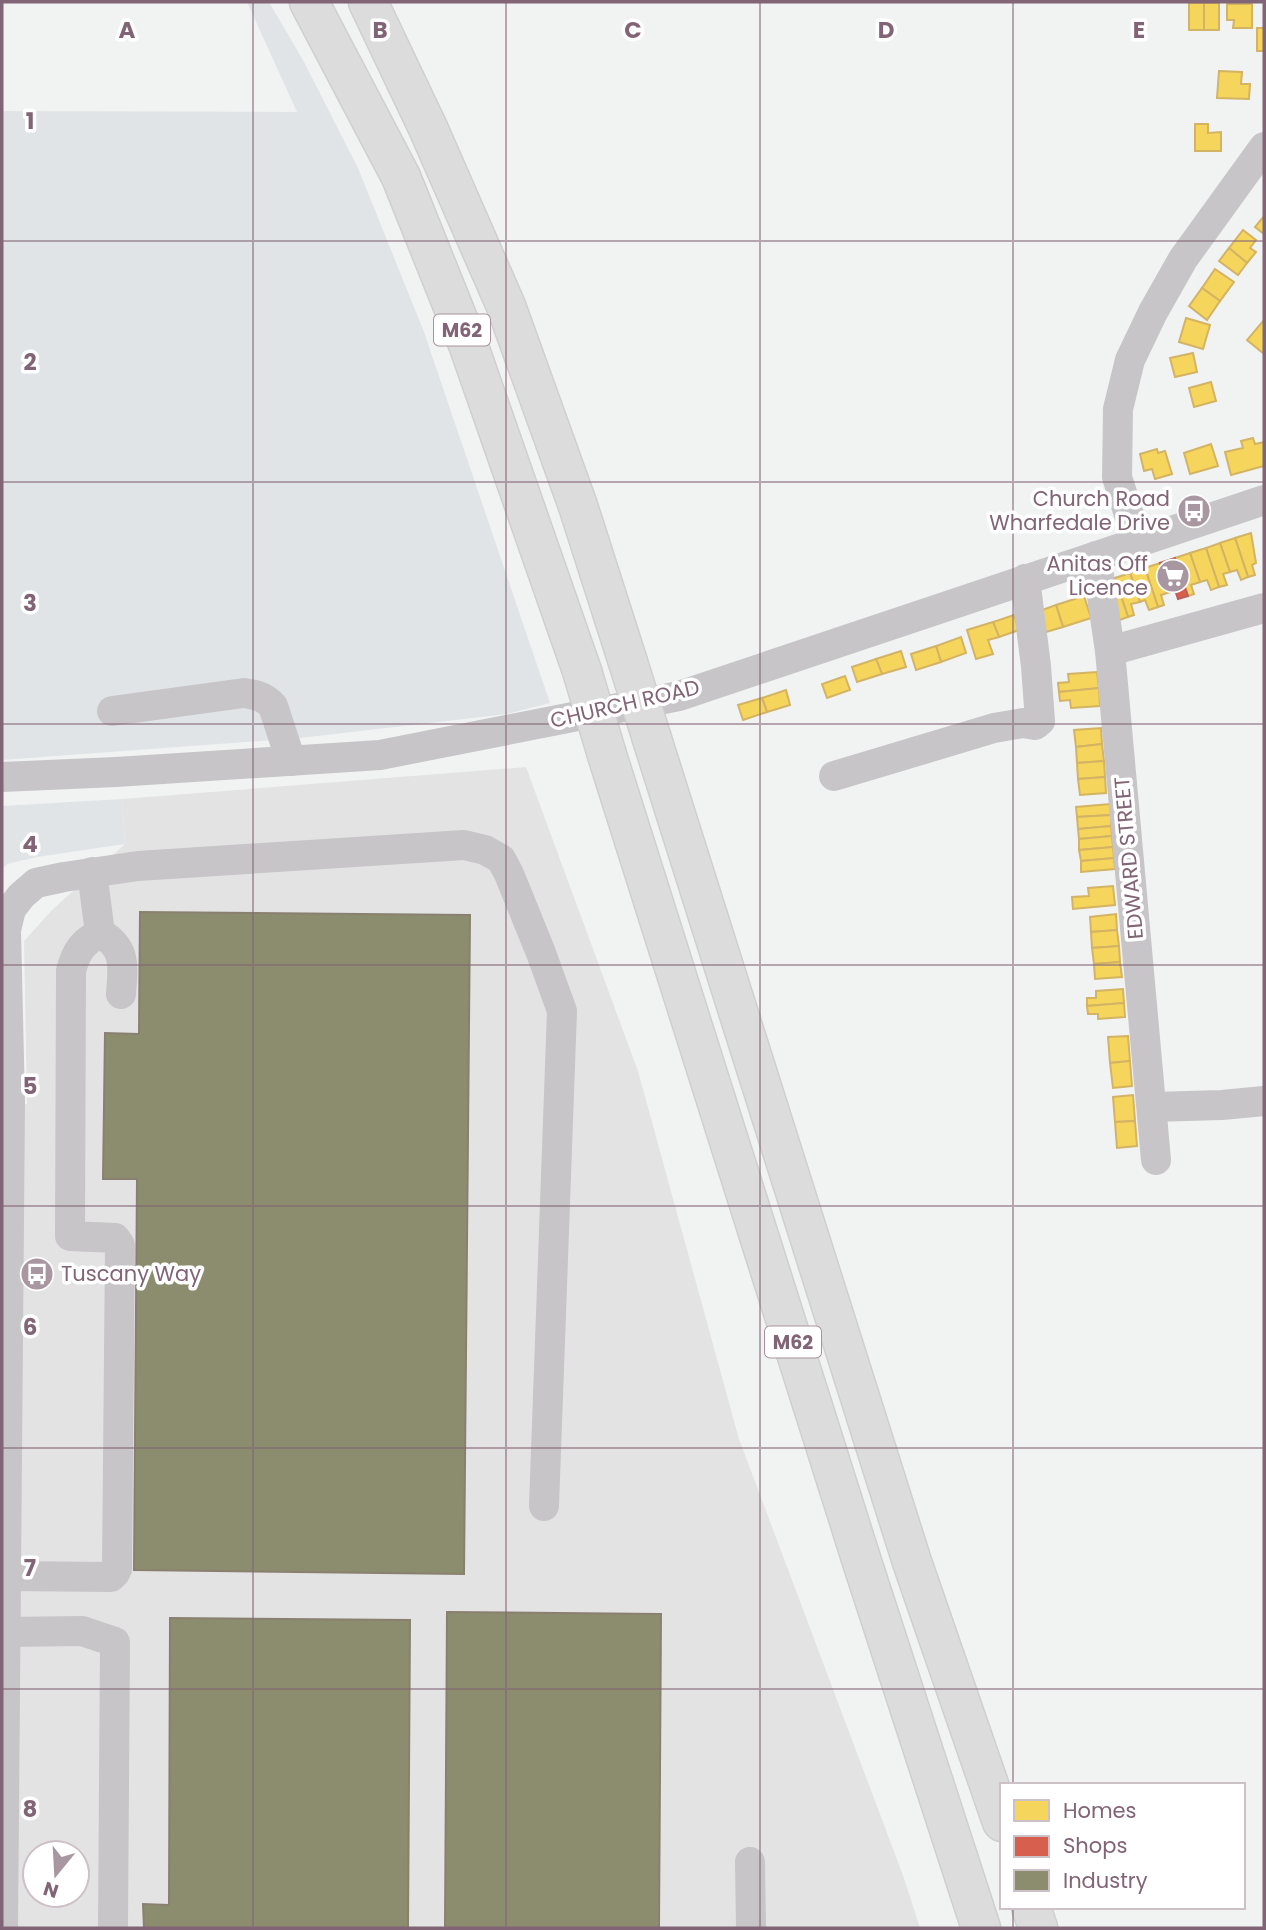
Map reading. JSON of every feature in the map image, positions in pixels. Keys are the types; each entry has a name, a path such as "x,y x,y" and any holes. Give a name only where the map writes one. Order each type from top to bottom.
{"highway":[{"name":"M62","path":"309,2 401,177 468,344 582,671 863,1565 981,1928"},
{"name":"M62","path":"368,2 428,128 506,306 578,506 912,1562 1000,1816"},
{"path":"1032,1909 1038,1928"}],"street":[{"path":"1138,543 1117,477 1118,409 1130,360 1153,312 1184,259 1264,147"},
{"name":"CHURCH ROAD","path":"2,777 380,755 679,695 1264,500"},
{"name":"EDWARD STREET","path":"1096,556 1110,651 1156,1160"},
{"path":"834,776 994,728 1023,723 1035,725 1040,721 1025,579"},
{"path":"1110,651 1264,608"},
{"path":"112,711 244,693 258,695 273,706 291,761"},
{"path":"3,1928 6,1632 6,930 11,909 36,883 138,866 464,845 485,849 501,859 541,953 562,1012 544,1506"},
{"path":"92,872 100,933"},
{"path":"100,933 118,947 121,955 121,995"},
{"path":"6,1576 111,1577 117,1569 120,1245 115,1238 70,1236 71,971 84,942 100,933"},
{"path":"1152,1107 1264,1101"},
{"path":"6,1632 82,1631 115,1642 113,1928"},
{"path":"750,1862 751,1928"}],"shaded area":[{"path":"247,2 269,2 303,60 358,168 424,332 550,703 507,714 300,738 2,760 2,111 297,112"},
{"path":"526,767 638,1071 739,1439 904,1878 920,1928 2,1928 2,1104 27,1104 24,941 52,910 125,844 122,799"},
{"path":"122,799 125,844 37,857 7,864 2,870 2,806"}],"building: Homes":[{"path":"1189,3 1204,3 1204,30 1189,30"},
{"path":"1204,3 1219,3 1219,30 1204,30"},
{"path":"1227,4 1252,4 1252,28 1233,28 1234,20 1227,20"},
{"path":"1257,28 1264,28 1264,51 1257,51"},
{"path":"1219,71 1242,72 1241,84 1250,84 1249,99 1217,98"},
{"path":"1195,124 1208,124 1208,133 1221,132 1221,151 1195,151"},
{"path":"1264,216 1264,234 1255,227"},
{"path":"1243,230 1256,240 1250,248 1256,252 1247,263 1229,248"},
{"path":"1229,248 1247,263 1238,275 1219,261"},
{"path":"1215,269 1234,282 1220,301 1202,288"},
{"path":"1202,288 1220,301 1207,320 1189,306"},
{"path":"1186,318 1210,325 1203,349 1179,342"},
{"path":"1264,320 1264,354 1247,340"},
{"path":"1193,353 1197,372 1175,377 1170,358"},
{"path":"1211,382 1216,401 1194,407 1189,388"},
{"path":"1253,438 1255,444 1264,442 1264,466 1231,475 1225,452 1243,448 1241,441"},
{"path":"1211,444 1218,466 1190,474 1184,453"},
{"path":"1157,449 1158,453 1165,451 1172,474 1155,479 1152,469 1144,471 1140,454"},
{"path":"1251,533 1256,563 1252,565 1255,575 1248,577 1235,538"},
{"path":"1235,538 1248,577 1241,580 1237,570 1230,572 1220,543"},
{"path":"1220,543 1230,572 1223,574 1227,585 1219,587 1206,548"},
{"path":"1206,548 1219,587 1211,590 1207,580 1200,582 1190,553"},
{"path":"1190,553 1200,582 1191,585 1194,594 1188,596 1175,558"},
{"path":"1160,563 1170,592 1161,595 1164,605 1158,607 1145,568"},
{"path":"1145,568 1158,607 1149,610 1145,600 1140,602 1130,573"},
{"path":"1130,573 1140,602 1131,604 1134,615 1128,617 1115,578"},
{"path":"1115,578 1128,617 1120,620 1105,581"},
{"path":"1084,596 1091,618 1063,627 1056,605"},
{"path":"1056,605 1063,627 1046,632 1039,611"},
{"path":"1014,615 1019,630 999,637 993,622"},
{"path":"993,622 999,637 988,640 993,654 976,659 967,630"},
{"path":"961,637 966,653 941,662 936,646"},
{"path":"936,646 941,662 916,670 911,654"},
{"path":"901,651 906,667 882,674 876,659"},
{"path":"876,659 882,674 857,682 852,667"},
{"path":"1097,672 1099,688 1059,692 1058,683 1069,682 1068,674"},
{"path":"845,676 850,690 827,698 822,684"},
{"path":"1099,688 1100,706 1071,708 1070,700 1060,701 1059,692"},
{"path":"786,690 790,705 767,712 762,698"},
{"path":"762,698 767,712 743,720 738,705"},
{"path":"1101,728 1102,744 1076,747 1074,730"},
{"path":"1102,744 1104,761 1077,763 1076,747"},
{"path":"1104,761 1105,777 1078,779 1077,763"},
{"path":"1105,777 1106,793 1080,795 1078,779"},
{"path":"1110,804 1111,815 1077,817 1076,807"},
{"path":"1111,815 1111,826 1078,829 1077,817"},
{"path":"1111,826 1112,836 1079,839 1078,829"},
{"path":"1112,836 1113,847 1079,850 1079,839"},
{"path":"1113,847 1114,858 1081,861 1079,850"},
{"path":"1114,858 1115,869 1081,872 1081,861"},
{"path":"1113,886 1115,905 1073,909 1072,897 1089,896 1088,888"},
{"path":"1116,914 1117,930 1091,932 1090,917"},
{"path":"1117,930 1119,946 1092,948 1091,932"},
{"path":"1119,946 1120,962 1094,964 1092,948"},
{"path":"1120,962 1122,977 1095,979 1094,964"},
{"path":"1123,989 1124,1003 1087,1006 1087,998 1096,998 1096,991"},
{"path":"1124,1003 1125,1017 1098,1019 1098,1014 1088,1014 1087,1006"},
{"path":"1128,1036 1130,1061 1110,1063 1108,1037"},
{"path":"1130,1061 1132,1086 1113,1088 1110,1063"},
{"path":"1133,1095 1135,1121 1115,1122 1113,1097"},
{"path":"1135,1121 1137,1146 1117,1148 1115,1122"}],"building: Shops":[{"name":"Anitas Off Licence","path":"1175,558 1188,596 1178,599 1175,590 1170,592 1160,563"}],"building: Industry":[{"path":"140,912 470,915 464,1574 134,1570 137,1179 103,1179 105,1033 139,1034"},
{"path":"447,1612 661,1614 659,1928 445,1928"},
{"path":"170,1618 410,1620 408,1928 144,1928 143,1904 169,1905"}],"place":[{"name":"Church Road Wharfedale Drive","path":"1194,511"},
{"name":"Anitas Off Licence","path":"1173,576"},
{"name":"Tuscany Way","path":"37,1274"}]}
